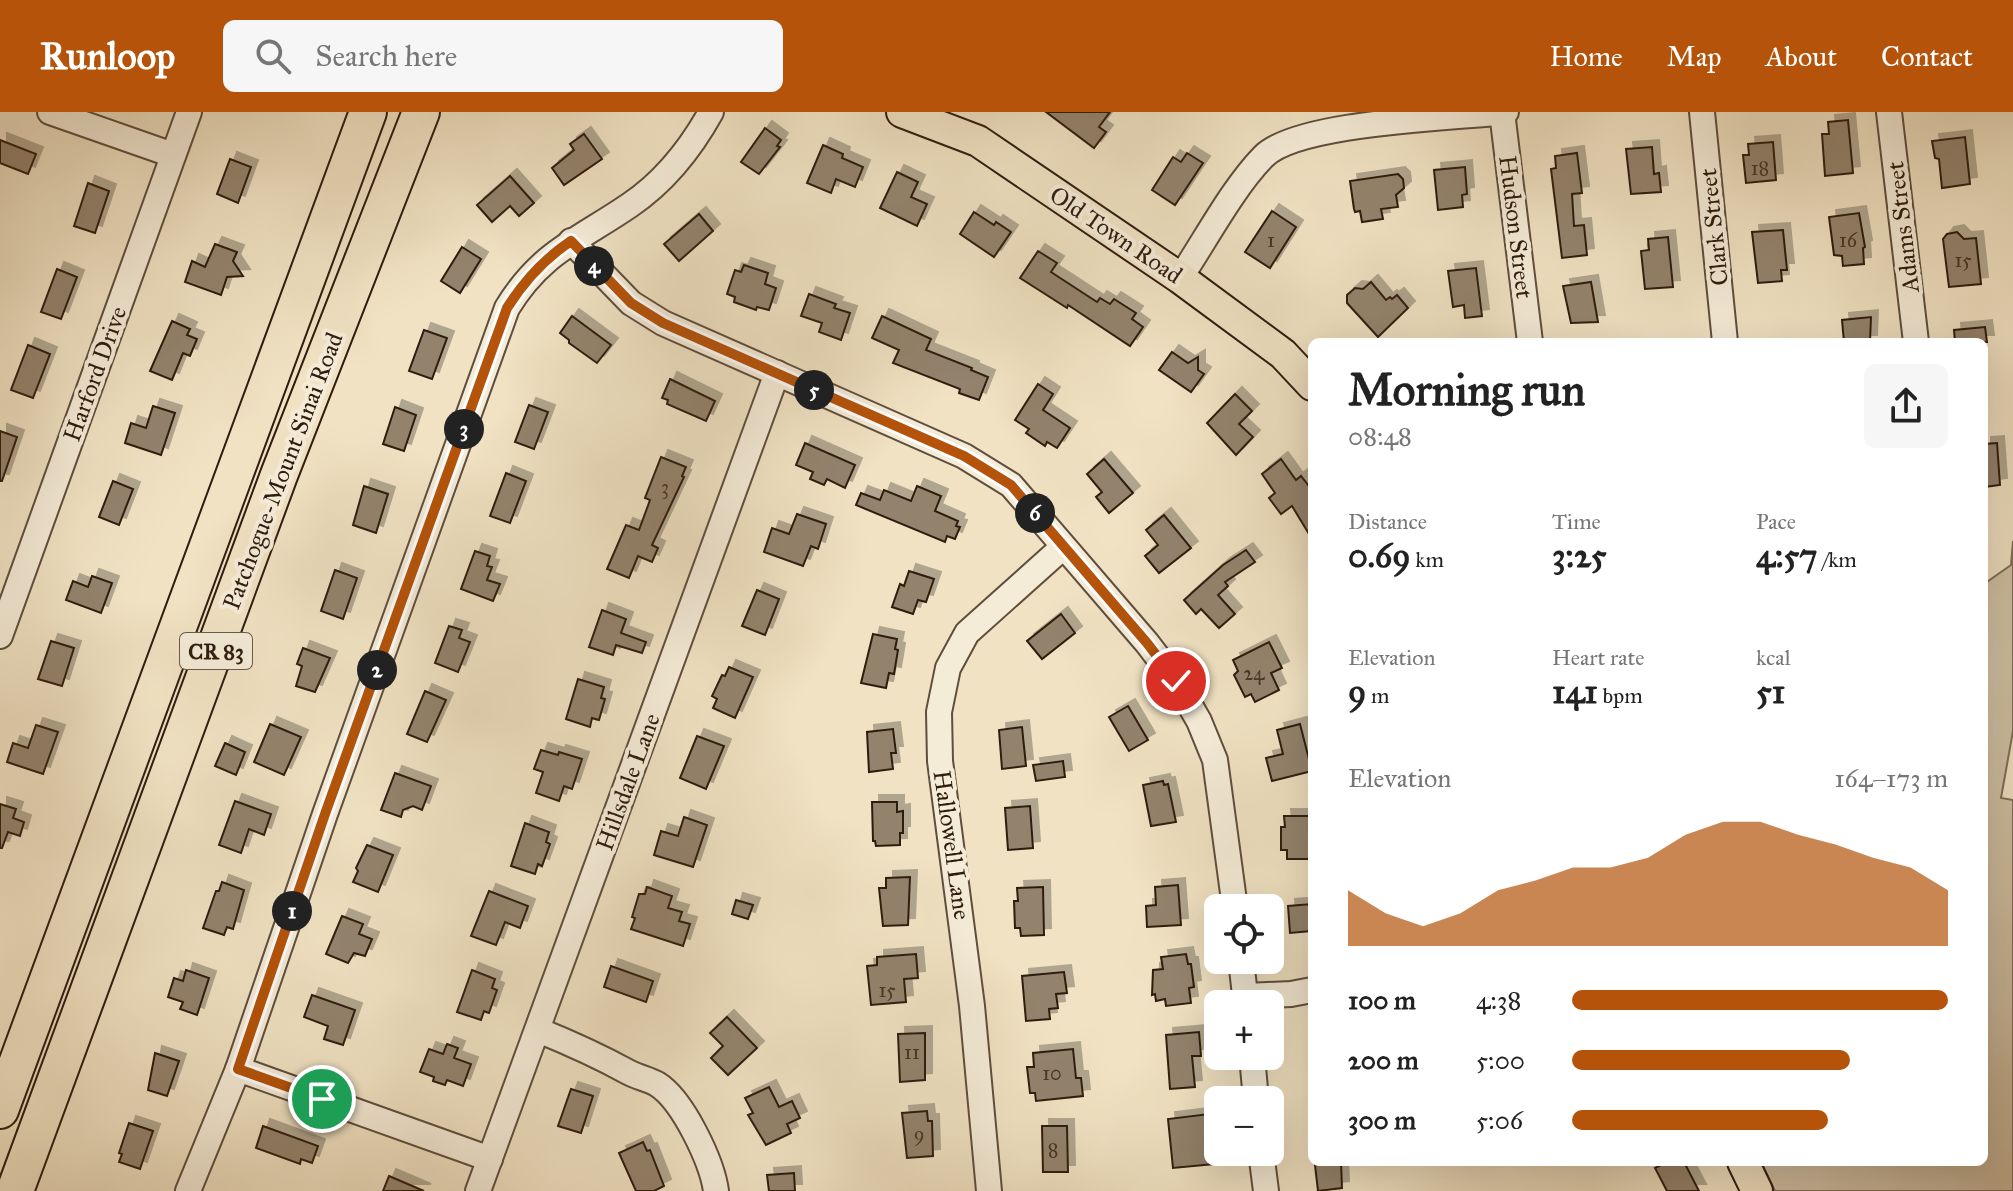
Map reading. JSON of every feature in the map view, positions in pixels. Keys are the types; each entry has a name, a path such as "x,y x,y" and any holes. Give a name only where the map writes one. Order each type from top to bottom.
{"highway":[{"name":"Patchogue-Mount Sinai Road","path":"0,1110 368,112"},
{"name":"Patchogue-Mount Sinai Road","path":"15,1191 279,475 421,112"}],"main road":[{"name":"Old Town Road","path":"902,112 978,141 1180,278 1283,354 1308,381"},
{"path":"1745,1166 1757,1191"}],"street":[{"path":"50,112 173,155"},
{"name":"Harford Drive","path":"0,636 189,112"},
{"path":"188,1191 238,1069 325,814 507,308 533,272 553,253 654,186 699,134 711,112"},
{"path":"1180,278 1264,155 1285,141 1331,121 1503,112"},
{"name":"Hudson Street","path":"1503,112 1530,338"},
{"name":"Clark Street","path":"1702,112 1725,338"},
{"name":"Adams Street","path":"1889,112 1916,338"},
{"path":"571,241 631,303 663,323 964,456 1011,485 1147,643 1176,681 1199,721 1215,760 1233,894"},
{"name":"Hillsdale Lane","path":"478,1191 777,373"},
{"name":"Hallowell Lane","path":"989,1191 972,1006 940,761 939,712 948,668 967,633 1063,547"},
{"path":"1284,995 1308,991"},
{"path":"538,1030 658,1084 675,1101 698,1140 716,1191"},
{"path":"238,1069 490,1159"},
{"path":"1263,1166 1266,1191"}],"shaded area":[{"path":"2013,541 2013,731 2001,798 2013,800 2013,1191 1775,1191 1763,1166 1988,1166 1988,581 2011,565"}],"building":[{"path":"1046,112 1110,112 1099,127 1106,132 1094,148"},
{"path":"1848,120 1853,173 1825,176 1822,134 1829,134 1828,122"},
{"path":"765,128 781,140 777,146 780,147 759,174 741,162"},
{"path":"584,134 602,159 564,185 552,168 574,150 570,144"},
{"path":"1965,137 1970,184 1942,188 1939,159 1935,158 1932,141"},
{"path":"0,140 36,154 28,174 0,163"},
{"path":"1773,142 1776,180 1746,183 1743,155 1749,155 1748,144"},
{"path":"823,145 863,167 855,187 836,179 831,193 807,183"},
{"path":"1652,147 1654,174 1659,173 1661,192 1631,194 1626,149"},
{"path":"1187,153 1203,163 1175,205 1152,190 1173,157 1181,162"},
{"path":"1577,153 1582,193 1572,194 1574,226 1584,225 1587,255 1562,258 1551,169 1556,168 1555,156"},
{"path":"230,159 251,167 238,203 217,194"},
{"path":"1465,167 1467,194 1462,195 1463,207 1438,210 1434,170"},
{"path":"897,172 918,182 911,197 927,204 917,226 880,208"},
{"path":"1398,174 1403,179 1404,188 1396,195 1398,207 1381,209 1383,219 1362,222 1360,211 1355,212 1354,209 1350,181"},
{"path":"510,176 534,203 519,216 510,206 492,222 477,205"},
{"path":"88,183 109,191 95,233 74,226"},
{"path":"1272,211 1296,227 1270,268 1245,252"},
{"path":"974,212 1011,232 994,257 960,234"},
{"path":"1859,213 1865,247 1864,264 1843,266 1842,256 1834,255 1829,217"},
{"path":"699,214 713,231 679,261 664,244"},
{"path":"1783,230 1787,270 1781,270 1782,281 1758,283 1752,232"},
{"path":"1957,232 1964,239 1976,238 1981,284 1949,287 1943,239 1947,234"},
{"path":"1668,237 1673,287 1645,289 1641,251 1649,250 1648,239"},
{"path":"215,244 237,252 233,261 243,276 227,277 221,295 185,282 192,261 205,267"},
{"path":"462,247 481,259 460,293 441,281"},
{"path":"1038,251 1057,263 1051,272 1097,302 1100,298 1110,304 1114,299 1136,313 1132,319 1143,327 1130,346 1020,278"},
{"path":"744,265 768,273 765,284 776,288 769,310 757,307 756,310 734,302 735,297 727,294 735,270 741,272"},
{"path":"1476,268 1482,316 1465,318 1464,305 1453,307 1448,271"},
{"path":"57,269 77,277 61,319 41,312"},
{"path":"1371,282 1386,300 1397,295 1408,308 1378,337 1347,303 1347,295 1355,288 1363,289"},
{"path":"1591,282 1598,322 1571,323 1563,286"},
{"path":"809,294 850,313 841,340 819,332 822,323 801,316"},
{"path":"572,316 611,345 597,363 560,333"},
{"path":"882,316 931,339 926,350 988,377 979,400 959,393 960,389 893,363 899,350 872,338"},
{"path":"1871,317 1870,338 1844,338 1842,320"},
{"path":"172,321 190,329 187,335 197,339 190,356 183,353 172,380 150,371"},
{"path":"1985,327 1986,338 1955,338 1954,330"},
{"path":"424,330 447,338 432,379 409,371"},
{"path":"28,345 50,354 33,398 11,390"},
{"path":"1172,352 1188,363 1198,357 1198,370 1204,374 1191,392 1159,370"},
{"path":"670,379 715,401 706,421 667,404 668,400 662,398"},
{"path":"1038,384 1053,394 1043,410 1070,428 1057,448 1047,442 1045,446 1026,433 1029,429 1015,420"},
{"path":"1235,394 1252,411 1239,424 1253,437 1236,455 1207,423"},
{"path":"529,405 548,412 534,449 515,442"},
{"path":"153,406 175,413 161,455 125,443 131,423 146,428"},
{"path":"395,407 416,415 404,451 383,444"},
{"path":"0,431 17,437 2,481 0,481"},
{"path":"805,443 855,465 845,488 827,479 824,485 810,479 813,472 796,465"},
{"path":"1997,443 2000,485 1988,486 1988,444"},
{"path":"661,457 686,467 684,477 652,545 658,548 652,562 638,556 629,578 607,569 626,525 639,530 650,500 645,498"},
{"path":"1104,459 1133,493 1109,513 1096,497 1102,492 1087,474"},
{"path":"1281,459 1296,480 1301,476 1308,485 1308,532 1292,506 1281,514 1269,498 1275,493 1262,474"},
{"path":"506,473 526,481 510,523 490,516"},
{"path":"113,481 133,489 119,525 99,517"},
{"path":"364,486 388,494 376,533 353,525"},
{"path":"917,486 941,496 935,511 958,521 956,526 960,527 955,539 947,536 945,542 856,505 861,493 880,500 884,490 911,501"},
{"path":"797,514 826,524 818,549 811,546 803,566 764,552 772,528 789,534"},
{"path":"1164,515 1191,548 1159,573 1145,556 1158,545 1146,530"},
{"path":"1246,550 1255,562 1225,582 1228,586 1218,595 1235,614 1219,628 1201,609 1196,614 1184,600 1223,565"},
{"path":"475,551 490,556 487,566 492,567 487,580 500,584 493,601 461,589"},
{"path":"335,570 357,578 343,619 321,611"},
{"path":"909,571 934,579 926,602 918,600 913,614 892,607 900,584 904,586"},
{"path":"92,576 112,583 101,613 66,600 73,581 88,587"},
{"path":"757,590 779,599 765,635 742,626"},
{"path":"602,610 626,619 621,633 646,642 642,653 616,645 613,655 589,647"},
{"path":"1061,614 1075,633 1042,659 1027,641"},
{"path":"449,626 462,630 459,638 470,642 458,672 435,663"},
{"path":"873,634 897,639 894,674 889,673 886,688 861,683"},
{"path":"51,641 74,648 62,686 38,679"},
{"path":"1269,642 1282,668 1271,673 1279,690 1255,702 1251,694 1245,697 1234,675 1238,671 1233,660"},
{"path":"303,648 330,658 315,692 296,686 302,666 297,664"},
{"path":"729,667 753,677 735,718 713,708 717,699 712,696"},
{"path":"578,679 604,687 601,698 605,699 599,720 592,718 590,727 566,719"},
{"path":"425,691 446,700 427,742 407,734"},
{"path":"1128,706 1148,740 1129,751 1109,717"},
{"path":"270,724 301,737 284,775 254,762"},
{"path":"1300,724 1308,755 1308,772 1272,781 1266,758 1283,754 1277,730"},
{"path":"36,725 58,732 43,774 7,762 13,743 28,748"},
{"path":"1022,727 1026,766 1002,769 999,730"},
{"path":"893,729 896,753 891,753 893,769 869,772 867,732"},
{"path":"697,736 724,746 706,789 680,778"},
{"path":"225,743 245,752 236,775 215,766"},
{"path":"541,750 582,759 572,789 564,786 559,801 536,793 543,772 534,769"},
{"path":"1063,761 1065,777 1036,781 1033,765"},
{"path":"395,773 431,786 422,810 413,806 403,810 401,817 381,810"},
{"path":"1163,781 1164,785 1168,784 1176,822 1151,826 1143,785"},
{"path":"235,801 271,814 264,835 249,829 241,853 219,845"},
{"path":"872,802 897,802 897,812 903,811 900,845 876,846 873,841"},
{"path":"0,804 16,809 13,818 24,822 20,836 8,832 2,848 0,848"},
{"path":"1030,806 1033,848 1008,850 1005,808"},
{"path":"1284,816 1308,816 1308,859 1287,859 1287,850 1281,850 1281,827 1285,827"},
{"path":"684,817 707,825 693,867 654,855 661,831 678,836"},
{"path":"525,823 549,832 546,842 550,844 542,866 538,864 535,874 511,866"},
{"path":"367,845 393,855 378,892 353,882"},
{"path":"910,877 908,925 883,926 879,888 886,888 886,878"},
{"path":"222,882 244,890 233,929 227,927 224,935 203,928"},
{"path":"1178,885 1181,925 1147,927 1146,906 1156,905 1155,887"},
{"path":"647,887 672,896 668,908 682,912 679,921 690,924 683,946 631,929 639,894 645,894"},
{"path":"1043,887 1044,935 1021,936 1020,928 1015,928 1017,888"},
{"path":"489,891 528,906 520,928 505,922 496,945 471,936"},
{"path":"736,900 753,905 748,919 732,914"},
{"path":"1308,904 1308,931 1290,933 1288,906"},
{"path":"342,916 363,924 359,934 372,939 365,956 354,953 348,963 326,954"},
{"path":"916,954 918,978 904,979 906,1002 871,1005 867,966 877,965 877,957"},
{"path":"1186,954 1188,964 1191,964 1194,987 1189,988 1191,1003 1166,1006 1165,999 1156,1001 1155,994 1152,995 1153,970 1163,969 1161,957"},
{"path":"611,966 653,981 646,1002 604,987"},
{"path":"186,970 209,978 197,1015 180,1009 183,1002 168,997 174,978 183,981"},
{"path":"472,970 495,979 492,988 497,990 489,1013 484,1011 481,1020 457,1012"},
{"path":"1064,972 1067,993 1056,994 1058,1008 1049,1009 1050,1019 1026,1021 1022,976"},
{"path":"312,995 355,1010 343,1045 324,1039 328,1026 304,1017"},
{"path":"727,1017 757,1048 728,1075 711,1058 723,1046 710,1033"},
{"path":"1199,1032 1201,1056 1192,1056 1195,1087 1170,1089 1166,1035"},
{"path":"925,1033 925,1080 900,1082 898,1034"},
{"path":"447,1044 458,1048 454,1058 471,1064 463,1086 447,1080 445,1085 420,1072 429,1049 443,1054"},
{"path":"1073,1049 1076,1078 1081,1078 1083,1096 1036,1101 1035,1093 1030,1093 1027,1067 1034,1067 1033,1053"},
{"path":"155,1053 179,1061 167,1096 148,1090"},
{"path":"769,1087 779,1107 792,1101 800,1118 787,1124 791,1133 766,1145 748,1115 753,1113 745,1098"},
{"path":"571,1089 593,1096 581,1133 558,1126"},
{"path":"927,1111 928,1121 932,1121 933,1156 907,1158 902,1113"},
{"path":"1204,1115 1204,1165 1173,1168 1168,1119"},
{"path":"129,1123 153,1131 140,1169 119,1162"},
{"path":"263,1126 318,1146 312,1163 301,1159 300,1164 256,1148"},
{"path":"1042,1126 1067,1126 1068,1172 1043,1172"},
{"path":"643,1142 647,1151 650,1150 664,1186 654,1191 636,1191 619,1153"},
{"path":"1315,1166 1341,1166 1342,1188 1318,1191"},
{"path":"1686,1166 1699,1191 1667,1191 1655,1168"},
{"path":"794,1173 795,1191 769,1191 767,1175"},
{"path":"389,1176 424,1191 383,1191"}],"route":[{"path":"322,1099 238,1069 325,814 507,308 533,272 571,241 631,303 663,323 964,456 1011,485 1176,681"}]}
